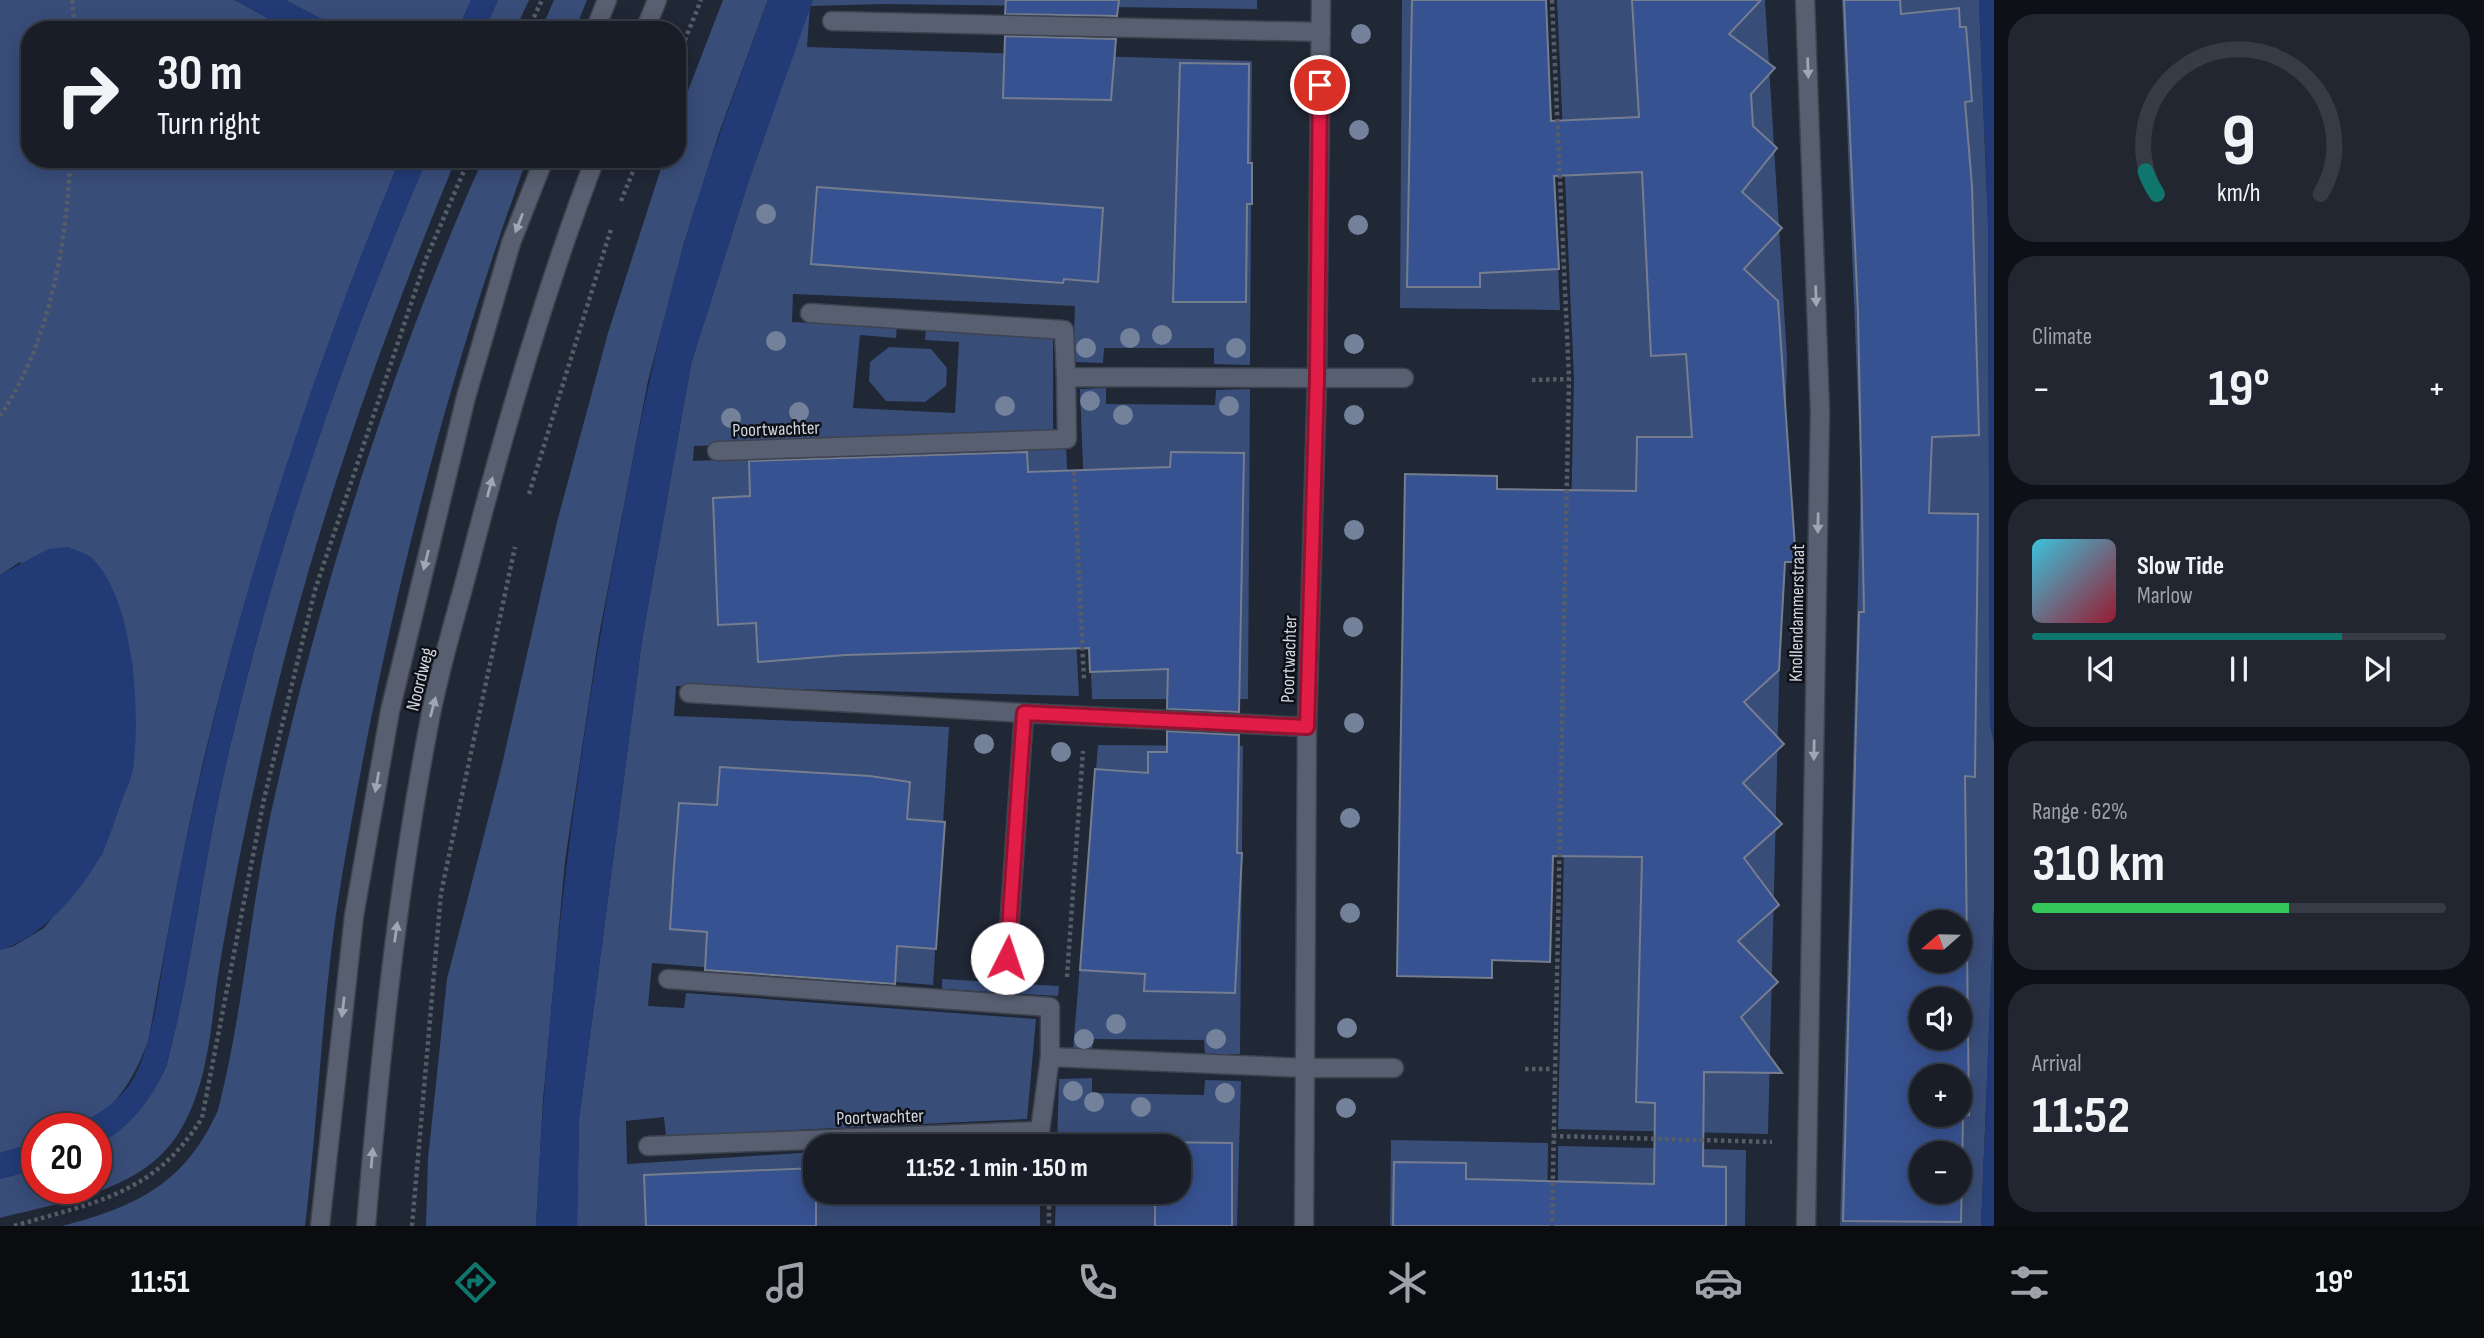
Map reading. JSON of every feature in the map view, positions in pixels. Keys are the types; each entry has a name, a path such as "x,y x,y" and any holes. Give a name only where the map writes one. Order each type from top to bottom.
{"street":[{"path":"599,21 607,0"},
{"path":"649,21 657,0"},
{"name":"Poortwachter","path":"1304,1226 1307,727 1317,378 1321,0"},
{"name":"Knollendammerstraat","path":"1805,0 1820,411 1806,1226"},
{"path":"832,21 1321,32"},
{"name":"Noordweg","path":"320,1226 354,916 390,711 466,397 511,243 540,168"},
{"name":"Noordweg","path":"366,1226 381,1051 396,930 429,722 509,414 555,264 592,168"},
{"name":"Poortwachter","path":"717,451 1067,439 1064,330 810,313"},
{"path":"1066,377 1404,378"},
{"path":"689,693 1307,727"},
{"path":"1007,958 1024,713"},
{"name":"Poortwachter","path":"648,1146 1040,1131 1051,1058 1049,1007 668,978"},
{"path":"1051,1058 1306,1068 1394,1068"}],"path":[{"path":"72,0 74,21"},
{"path":"532,21 542,0"},
{"path":"686,38 701,0"},
{"path":"1552,0 1569,379 1553,1069 1552,1226"},
{"path":"0,416 17,391 55,285 69,168"},
{"path":"14,1226 126,1191 160,1170 185,1145 202,1118 264,799 315,590 426,259 465,168"},
{"path":"619,208 635,168"},
{"path":"528,498 614,220"},
{"path":"1532,380 1569,379"},
{"path":"412,1226 441,892 517,537"},
{"path":"1525,1069 1553,1069"},
{"path":"1553,1136 1808,1143"},
{"path":"1049,1204 1049,1226"}],"shaded area":[{"path":"0,0 235,0 273,21 21,21 21,168 396,168 302,420 240,619 200,773 149,1038 144,1052 121,1094 101,1113 21,1113 21,1147 0,1153 0,950 14,946 44,928 102,854 133,769 135,704 132,661 20,562 0,575"},
{"path":"235,0 285,0 326,21 273,21"},
{"path":"285,0 471,0 462,21 326,21"},
{"path":"471,0 498,0 488,21 462,21"},
{"path":"498,0 529,0 519,21 488,21"},
{"path":"554,0 587,0 579,21 545,21"},
{"path":"723,0 768,0 719,133 684,243 648,381 599,635 565,861 543,1100 536,1226 426,1226 428,1159 447,979 501,769 557,522 608,333 661,168 686,168 686,96"},
{"path":"768,0 813,0 747,186 691,364 642,640 579,1119 577,1226 536,1226 547,1052 565,878 589,705 626,496 656,351 684,244 713,152"},
{"path":"813,0 1257,0 1257,9 883,4 810,6 807,47 1252,61 1250,365 1214,364 1214,348 1104,348 1103,363 1073,362 1075,306 793,294 792,322 897,327 896,338 860,335 853,408 955,413 959,342 925,340 926,328 1053,338 1053,432 694,446 693,461 1066,445 1079,696 676,686 674,716 949,727 933,985 652,963 648,1006 684,1008 686,993 1036,1019 1027,1119 666,1136 664,1117 626,1121 627,1164 803,1153 803,1204 1040,1204 1040,1226 577,1226 579,1119 642,640 691,364 747,186 809,6"},
{"path":"1402,0 1546,0 1560,310 1400,308"},
{"path":"1557,0 1765,0 1787,358 1768,1134 1558,1129 1574,378"},
{"path":"1842,0 1979,0 1988,224 1990,726 1994,742 1994,909 1981,1226 1840,1226 1861,478"},
{"path":"1979,0 1994,0 1994,742 1990,726 1988,224"},
{"path":"396,168 423,168 336,388 262,623 222,782 166,1067 138,1112 112,1136 112,1113 99,1113 125,1091 144,1054 154,1018 174,899 194,803 229,658 271,513 345,299"},
{"path":"423,168 452,168 371,377 300,601 250,805 220,963 208,1051 197,1094 178,1134 162,1154 143,1169 112,1186 112,1136 137,1112 166,1067 222,782 241,702 285,544 336,388"},
{"path":"479,168 524,168 467,336 441,426 417,516 375,698 335,925 305,1226 62,1226 113,1210 156,1188 191,1156 218,1110 234,1036 257,887 290,729 360,480 449,238"},
{"path":"889,347 931,349 947,368 946,386 925,402 886,401 869,381 870,362"},
{"path":"1106,388 1106,404 1215,405 1216,390 1250,389 1248,699 1092,699 1080,389"},
{"path":"68,547 92,558 106,576 126,628 135,688 133,768 102,853 84,882 45,924 16,944 0,950 0,575 48,549"},
{"path":"1098,745 1243,746 1240,1054 1205,1054 1204,1040 1093,1039 1092,1051 1073,1050"},
{"path":"1994,909 1994,1226 1981,1226"},
{"path":"942,979 1059,986 1058,996 942,989"},
{"path":"1092,1078 1092,1093 1204,1095 1205,1080 1241,1081 1237,1226 1055,1226 1056,1204 1191,1204 1191,1134 1057,1134 1059,1079"},
{"path":"1391,1140 1548,1143 1547,1226 1390,1226"},
{"path":"1558,1146 1746,1150 1745,1226 1558,1226"},
{"path":"21,1147 21,1173 0,1179 0,1153"},
{"path":"21,1173 21,1204 57,1204 0,1218 0,1179"}],"building":[{"path":"1006,0 1119,0 1117,16 1005,14"},
{"path":"1412,0 1546,0 1551,121 1639,117 1632,0 1761,0 1729,34 1775,68 1751,94 1753,126 1777,148 1742,192 1782,228 1744,269 1778,301 1796,562 1785,562 1779,670 1744,702 1784,744 1743,783 1782,824 1744,858 1779,905 1738,941 1778,982 1741,1017 1782,1073 1704,1072 1703,1166 1726,1167 1726,1226 1393,1226 1394,1162 1466,1163 1466,1179 1654,1184 1655,1103 1636,1102 1642,857 1553,856 1550,962 1492,960 1492,978 1397,976 1405,474 1497,476 1497,489 1636,491 1637,437 1692,437 1686,354 1651,356 1642,172 1554,176 1559,269 1480,273 1480,287 1407,287"},
{"path":"1844,0 1900,0 1901,14 1959,8 1960,27 1966,27 1972,101 1965,102 1972,186 1979,435 1932,437 1929,513 1978,514 1975,777 1965,776 1967,910 1909,910 1909,973 1967,973 1967,987 1909,987 1909,1050 1968,1050 1968,1064 1909,1064 1909,1127 1963,1127 1963,1141 1909,1141 1909,1204 1961,1204 1961,1222 1843,1221 1859,612 1864,612 1858,313"},
{"path":"1005,36 1116,39 1111,100 1003,98"},
{"path":"1180,63 1249,64 1248,163 1252,163 1252,204 1247,204 1246,302 1173,302"},
{"path":"817,187 1103,208 1098,282 1064,279 1063,283 811,264"},
{"path":"1027,452 1028,472 1170,467 1171,452 1244,453 1239,712 1167,709 1168,669 1090,672 1089,648 845,655 758,662 756,623 718,625 713,498 750,496 749,461"},
{"path":"1167,731 1239,735 1237,853 1242,853 1235,993 1144,991 1145,974 1080,970 1095,769 1148,773 1148,752 1167,752"},
{"path":"720,767 870,776 910,782 907,819 945,822 936,949 897,946 895,984 705,970 707,932 670,929 674,866 679,803 717,805"},
{"path":"1191,1142 1232,1143 1232,1226 1155,1226 1155,1204 1191,1204"},
{"path":"803,1169 803,1204 816,1204 816,1226 646,1226 644,1175"}],"route":[{"path":"1007,958 1024,713 1307,727 1317,378 1320,85"}]}
